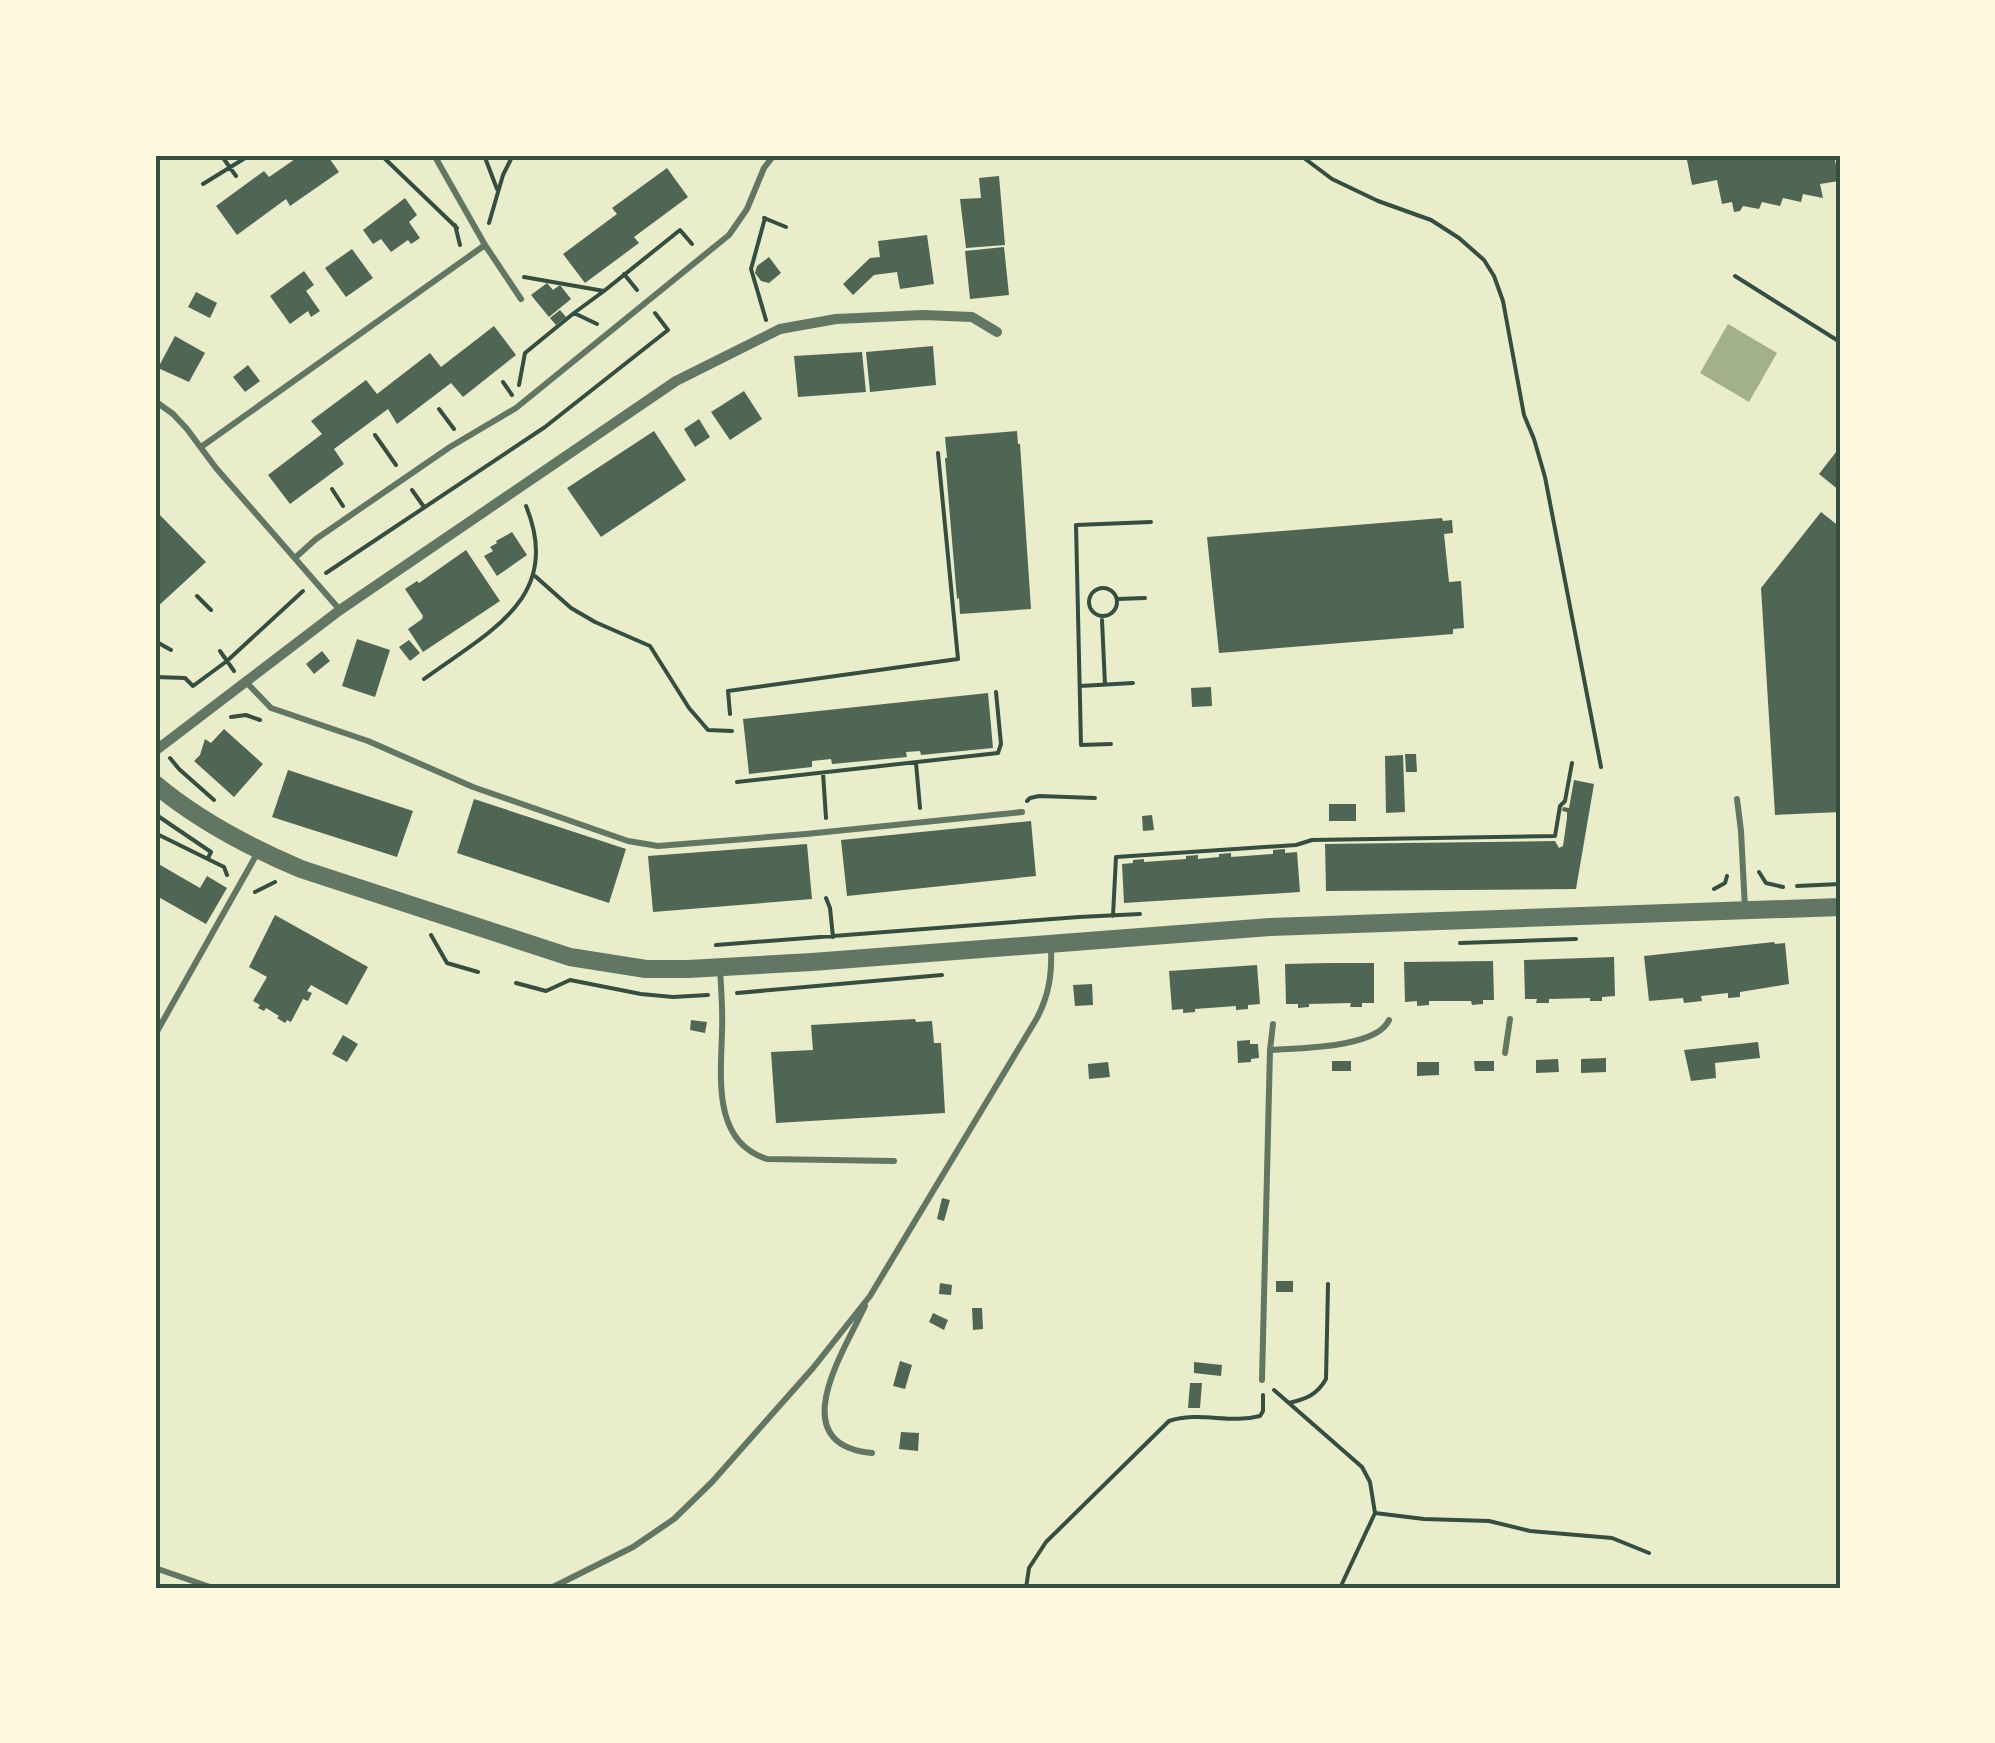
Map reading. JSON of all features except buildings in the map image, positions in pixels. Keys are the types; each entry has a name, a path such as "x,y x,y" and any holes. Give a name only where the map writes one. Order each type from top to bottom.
{"street":[{"path":"158,749 340,610 611,423 676,381 770,334 836,319 923,315 972,317 997,332"},
{"path":"155,784 176,803 258,851 301,869 570,958 646,969 720,968 1338,924 1840,906"}],"lane":[{"path":"434,155 484,244 521,299"},
{"path":"296,557 405,478 516,408 729,235 774,155"},
{"path":"200,447 484,244"},
{"path":"155,401 173,414 340,610"},
{"path":"247,682 270,708 368,741 473,787 628,841 658,846 1022,812"},
{"path":"1736,799 1746,910"},
{"path":"155,1035 258,851"},
{"path":"872,1453 852,1451 828,1431 824,1410 827,1387 870,1296 1038,1018 1051,983 1050,942"},
{"path":"720,968 720,1080 724,1110 741,1146 752,1155 767,1159 894,1161"},
{"path":"1505,1053 1510,1019"},
{"path":"1270,1050 1376,1036 1386,1029 1389,1020"},
{"path":"1262,1380 1273,1024"},
{"path":"551,1588 633,1548 674,1519 792,1392 870,1296"},
{"path":"155,1568 213,1588"}],"path":[{"path":"222,155 236,176"},
{"path":"203,184 250,155"},
{"path":"381,155 470,240 484,244 503,175 513,155"},
{"path":"484,155 498,194"},
{"path":"1300,155 1332,179 1431,220 1484,260 1494,276 1508,324 1524,414 1545,477 1601,767"},
{"path":"770,334 751,275 753,257 763,217 786,227"},
{"path":"455,225 463,260"},
{"path":"516,408 526,353 680,230 703,255"},
{"path":"504,274 604,290"},
{"path":"1735,276 1840,342"},
{"path":"574,314 610,330"},
{"path":"155,677 186,678 193,686 227,661 315,580 545,427 668,330 661,322"},
{"path":"440,409 462,440"},
{"path":"375,435 405,478"},
{"path":"730,714 728,691 958,660 938,453"},
{"path":"424,679 510,614 528,590 538,554 534,526 516,491"},
{"path":"417,496 424,507"},
{"path":"1111,744 1081,745 1076,525 1151,522"},
{"path":"534,576 571,608 650,646 689,708 708,730 732,731"},
{"path":"1102,618 1089,606 1092,592 1108,588 1116,599"},
{"path":"197,596 212,610"},
{"path":"1116,599 1145,598"},
{"path":"1102,618 1112,612 1116,599"},
{"path":"1102,618 1104,685"},
{"path":"155,641 171,650"},
{"path":"220,651 234,671"},
{"path":"1080,686 1133,684"},
{"path":"737,782 998,753 1001,744 996,692"},
{"path":"220,722 240,714 269,723"},
{"path":"158,749 223,807"},
{"path":"178,770 182,757"},
{"path":"1113,916 1116,856 1296,845 1312,840 1555,836 1572,762"},
{"path":"916,763 919,797"},
{"path":"823,773 826,812"},
{"path":"1039,796 1095,798"},
{"path":"155,814 211,852 208,858"},
{"path":"155,833 224,866 229,881"},
{"path":"1714,890 1725,883 1730,864 1743,863 1758,863 1766,883 1779,887 1840,884"},
{"path":"255,892 274,882 284,885"},
{"path":"826,898 833,937"},
{"path":"706,946 1150,914"},
{"path":"431,935 447,964 478,972"},
{"path":"1458,943 1590,938"},
{"path":"516,983 546,991 570,980 673,997 949,974"},
{"path":"1289,1403 1308,1398 1320,1390 1326,1379 1328,1284"},
{"path":"1262,1380 1362,1467 1370,1482 1375,1514 1340,1588"},
{"path":"1026,1588 1029,1568 1046,1542 1169,1421 1184,1416 1247,1420 1260,1416 1262,1380"},
{"path":"1375,1514 1489,1521 1530,1532 1612,1538 1649,1553"}],"shaded area":[{"path":"1728,324 1777,353 1749,402 1700,373"}]}
